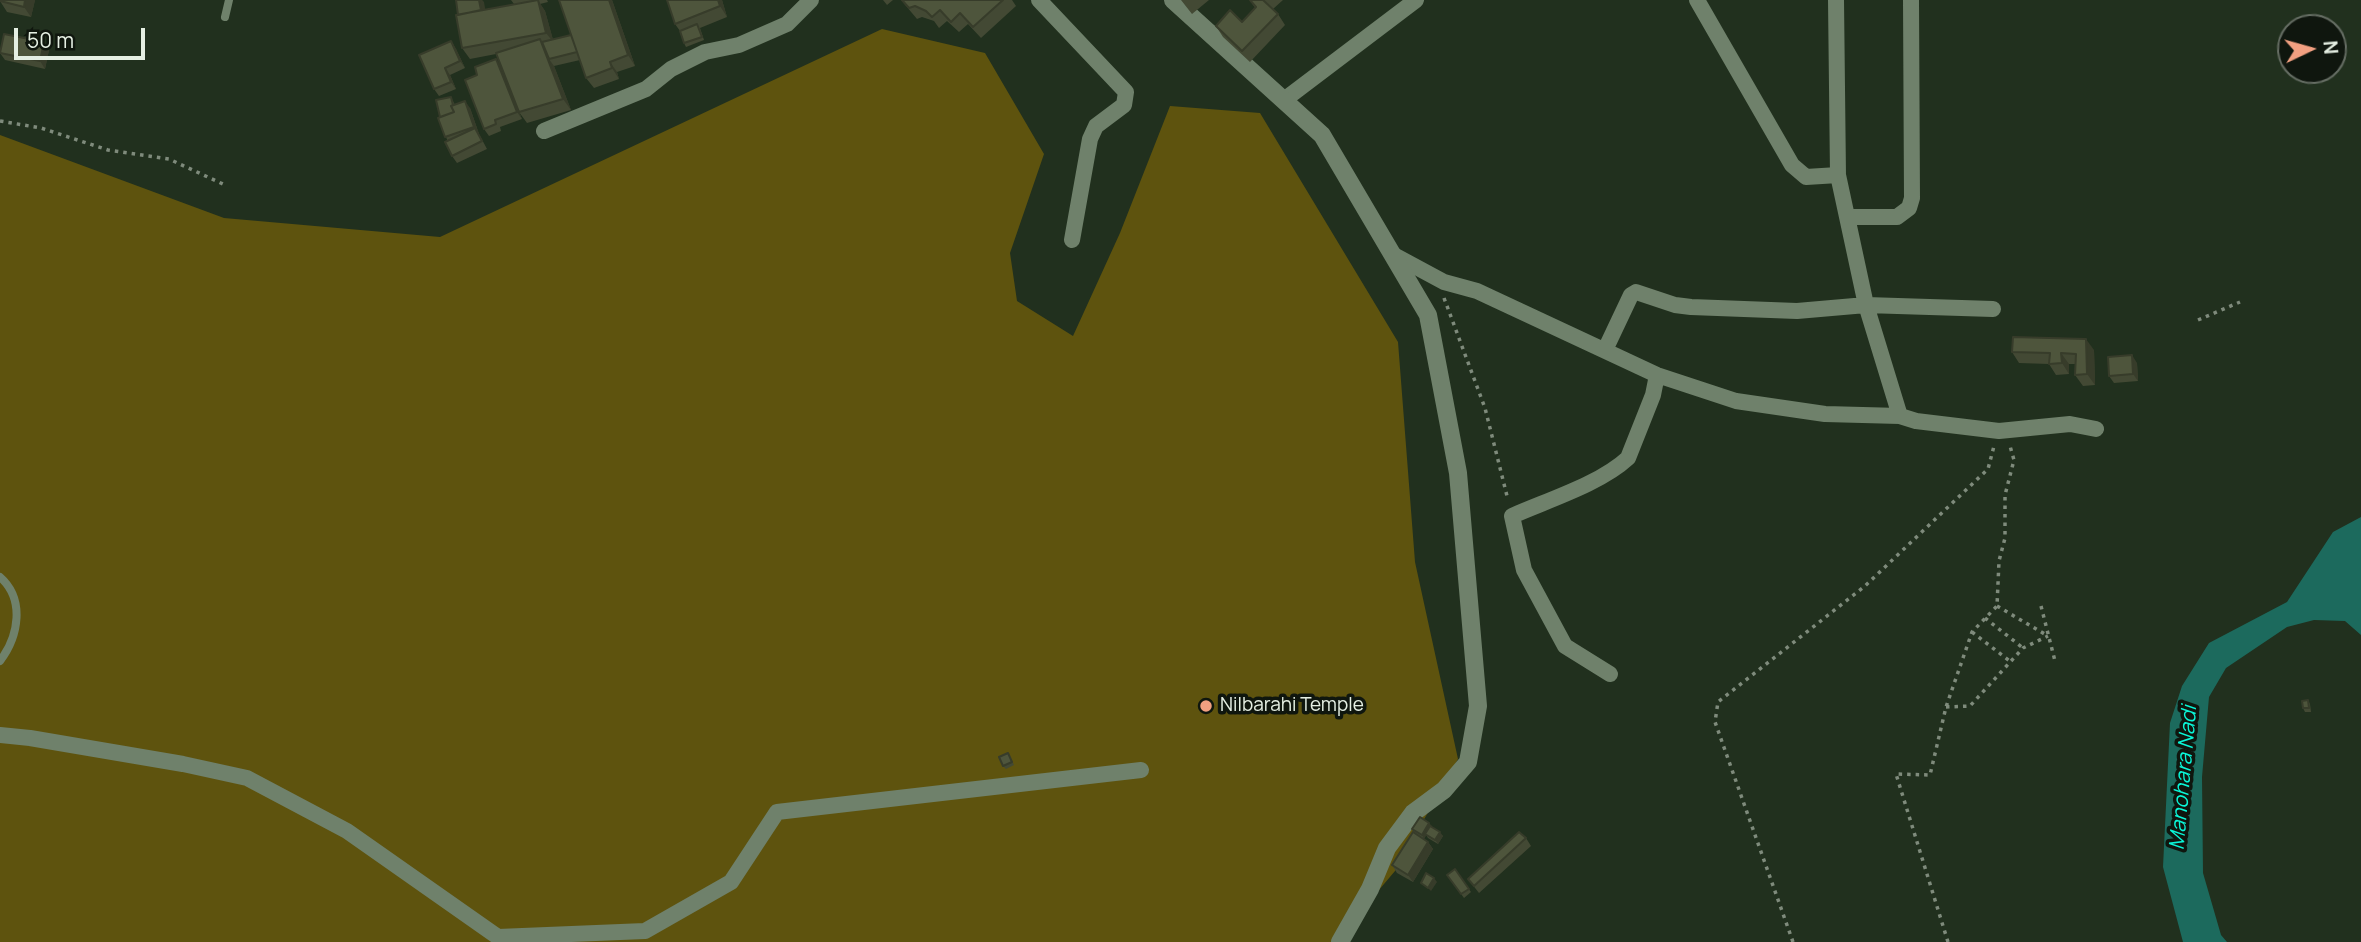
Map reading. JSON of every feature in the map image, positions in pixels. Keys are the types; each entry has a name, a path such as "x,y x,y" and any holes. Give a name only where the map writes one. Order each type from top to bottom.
{"main road":[{"path":"1173,0 1322,135 1428,315 1458,473 1478,706 1468,762 1444,790 1413,813 1387,848 1370,889 1340,942"}],"street":[{"path":"544,131 646,89 671,69 705,52 739,45 787,24 811,0"},
{"path":"1039,0 1126,92 1124,105 1096,126 1090,139 1072,240"},
{"path":"1284,100 1416,0"},
{"path":"1697,0 1792,165 1806,177 1838,175"},
{"path":"1836,0 1838,175 1866,305 1900,416"},
{"path":"1848,216 1897,217 1909,208 1912,198 1912,0"},
{"path":"1392,254 1444,282 1477,291 1657,375 1736,401 1825,414 1900,416 1916,421 1999,431 2070,424 2096,429"},
{"path":"1605,350 1631,295 1636,292 1675,305 1691,307 1797,311 1866,305 1993,309"},
{"path":"1610,674 1565,646 1524,570 1511,516 1586,484 1629,458 1653,395 1657,375"},
{"path":"0,735 183,764 247,778 347,831 498,937 645,931 731,883 777,812 1141,769"}],"lane":[{"path":"225,17 229,0"},
{"path":"0,577 13,591 17,609 15,632 0,660"}],"path":[{"path":"0,121 40,128 108,150 169,159 225,185"},
{"path":"1444,282 1444,302 1485,408 1511,516"},
{"path":"2199,320 2240,302"},
{"path":"1948,942 1896,774 1930,775 1946,707 1972,632 1997,606 1999,561 2005,538 2005,495 2014,460 2012,449 1999,431"},
{"path":"1793,942 1715,722 1718,702 1865,586 1988,469 1999,431"},
{"path":"1997,606 2048,636"},
{"path":"2041,606 2055,661"},
{"path":"1985,618 2023,649"},
{"path":"1972,632 2011,662"},
{"path":"1946,707 1970,706 2023,649 2048,636"}],"shaded area":[{"path":"882,29 985,53 1044,154 1010,253 1017,301 1073,336 1120,233 1170,106 1260,113 1398,342 1415,562 1458,759 1395,871 1335,942 0,942 0,135 224,218 440,237"}],"water":[{"name":"Manohara Nadi","path":"2361,517 2361,635 2345,621 2314,620 2287,627 2226,668 2209,697 2202,777 2203,873 2221,935 2227,942 2183,942 2163,867 2170,723 2182,686 2209,643 2287,602 2333,532"}],"building":[{"path":"25,0 24,7 0,1"},
{"path":"456,0 479,0 481,10 458,15"},
{"path":"538,0 546,33 462,48 456,15"},
{"path":"559,0 609,0 628,55 610,62 612,68 586,78"},
{"path":"667,0 718,0 720,6 675,24"},
{"path":"902,0 1003,0 973,27 960,13 951,22 940,10 932,17 915,6 909,8"},
{"path":"1250,0 1263,0 1278,14 1242,51 1216,26 1230,10 1242,22 1256,7"},
{"path":"697,24 702,37 684,43 680,31"},
{"path":"4,34 44,42 40,61 0,53"},
{"path":"571,35 577,52 549,59 542,42"},
{"path":"540,39 563,99 519,112 496,53"},
{"path":"451,41 460,61 445,68 451,82 434,89 419,55"},
{"path":"496,59 517,112 495,120 496,124 484,129 465,80 477,75 475,67"},
{"path":"451,97 454,112 440,117 436,100"},
{"path":"465,101 474,127 445,137 438,118 454,112 451,106"},
{"path":"475,128 482,141 452,156 445,142"},
{"path":"2013,337 2086,339 2087,374 2075,375 2076,354 2061,353 2062,363 2049,364 2050,353 2012,352"},
{"path":"2132,355 2133,374 2109,376 2108,357"},
{"path":"2308,700 2309,708 2303,708 2302,701"},
{"path":"1008,753 1012,762 1003,766 999,757"},
{"path":"1420,817 1429,823 1422,835 1412,829"},
{"path":"1430,826 1440,832 1435,840 1425,834"},
{"path":"1413,832 1428,842 1408,875 1392,865"},
{"path":"1519,832 1526,838 1474,886 1468,879"},
{"path":"1455,869 1469,889 1461,894 1447,875"},
{"path":"1426,873 1434,878 1428,888 1421,883"}],"place":[{"name":"Nilbarahi Temple","path":"1206,706"}]}
